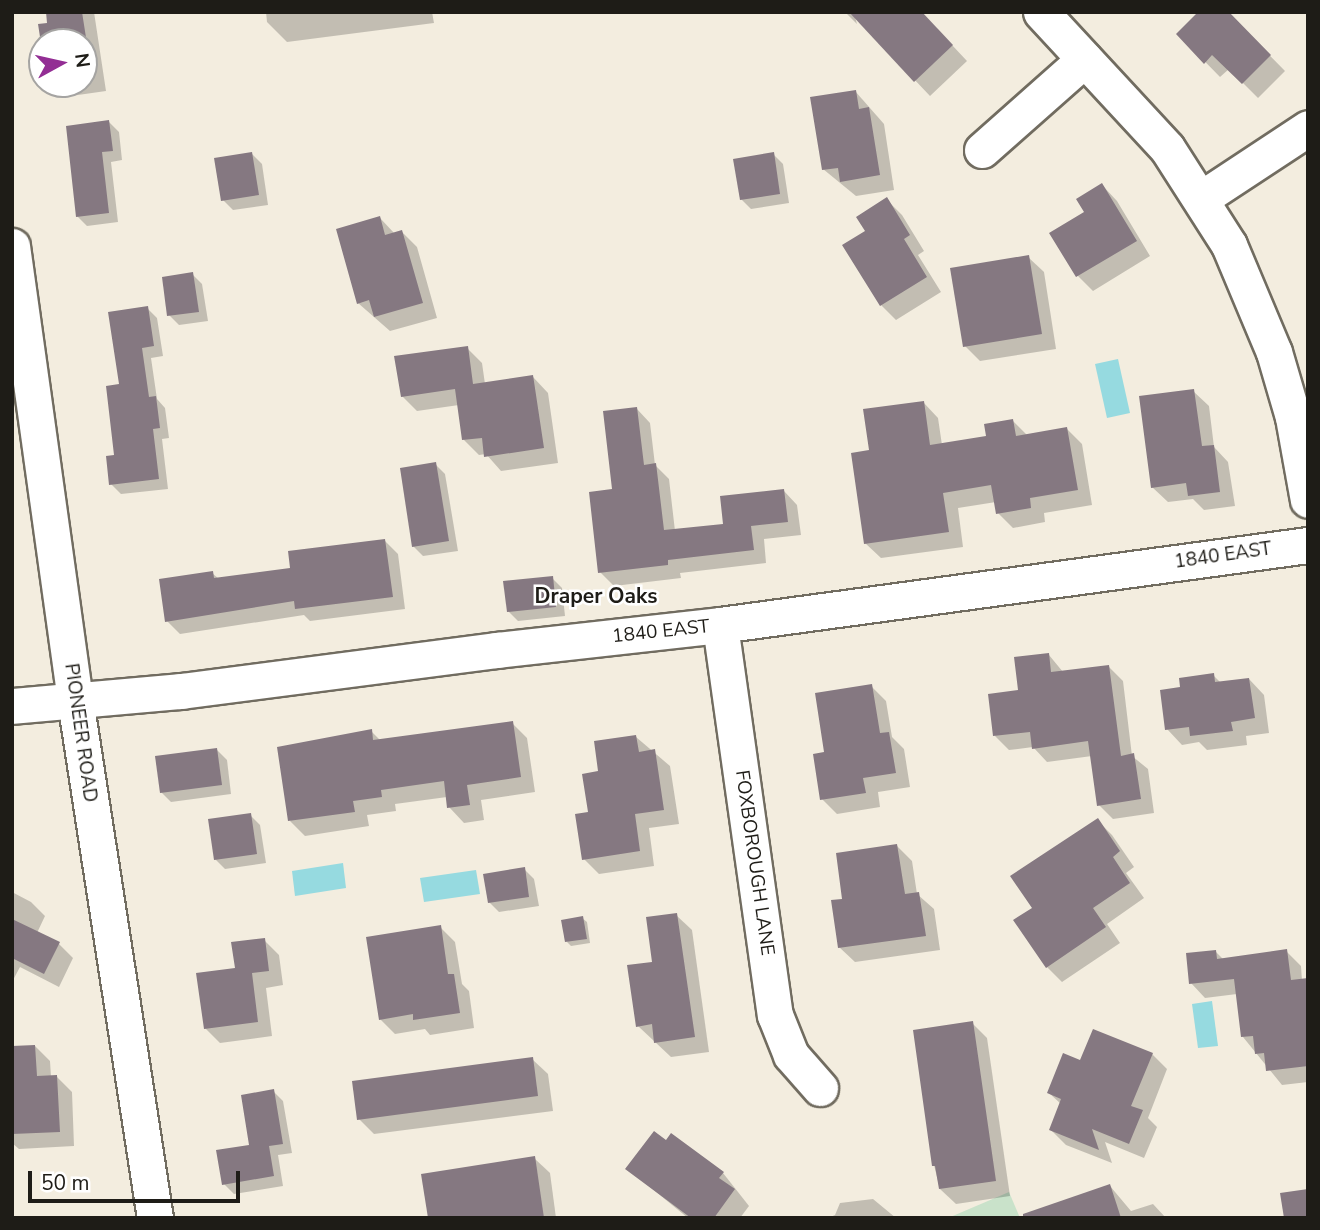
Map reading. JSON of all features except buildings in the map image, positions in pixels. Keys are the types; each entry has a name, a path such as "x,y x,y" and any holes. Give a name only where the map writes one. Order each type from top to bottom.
{"street":[{"path":"1041,12 1167,148 1202,198 1228,245 1274,352 1293,417 1308,500"},
{"path":"982,150 1085,59"},
{"path":"1202,198 1308,128"},
{"name":"PIONEER ROAD","path":"12,246 75,700 155,1218"},
{"name":"1840 EAST","path":"12,706 181,691 497,650 720,625 1308,545"},
{"name":"FOXBOROUGH LANE","path":"720,625 775,1015 791,1055 820,1088"}],"green space":[{"path":"1009,1192 1020,1218 948,1218"}],"water":[{"path":"1118,359 1130,413 1107,418 1095,364"},
{"path":"343,863 346,888 295,896 292,871"},
{"path":"476,870 480,894 424,902 420,878"},
{"path":"1212,1001 1218,1046 1198,1048 1192,1004"}],"district":[{"name":"Draper Oaks","path":"596,596"}]}
